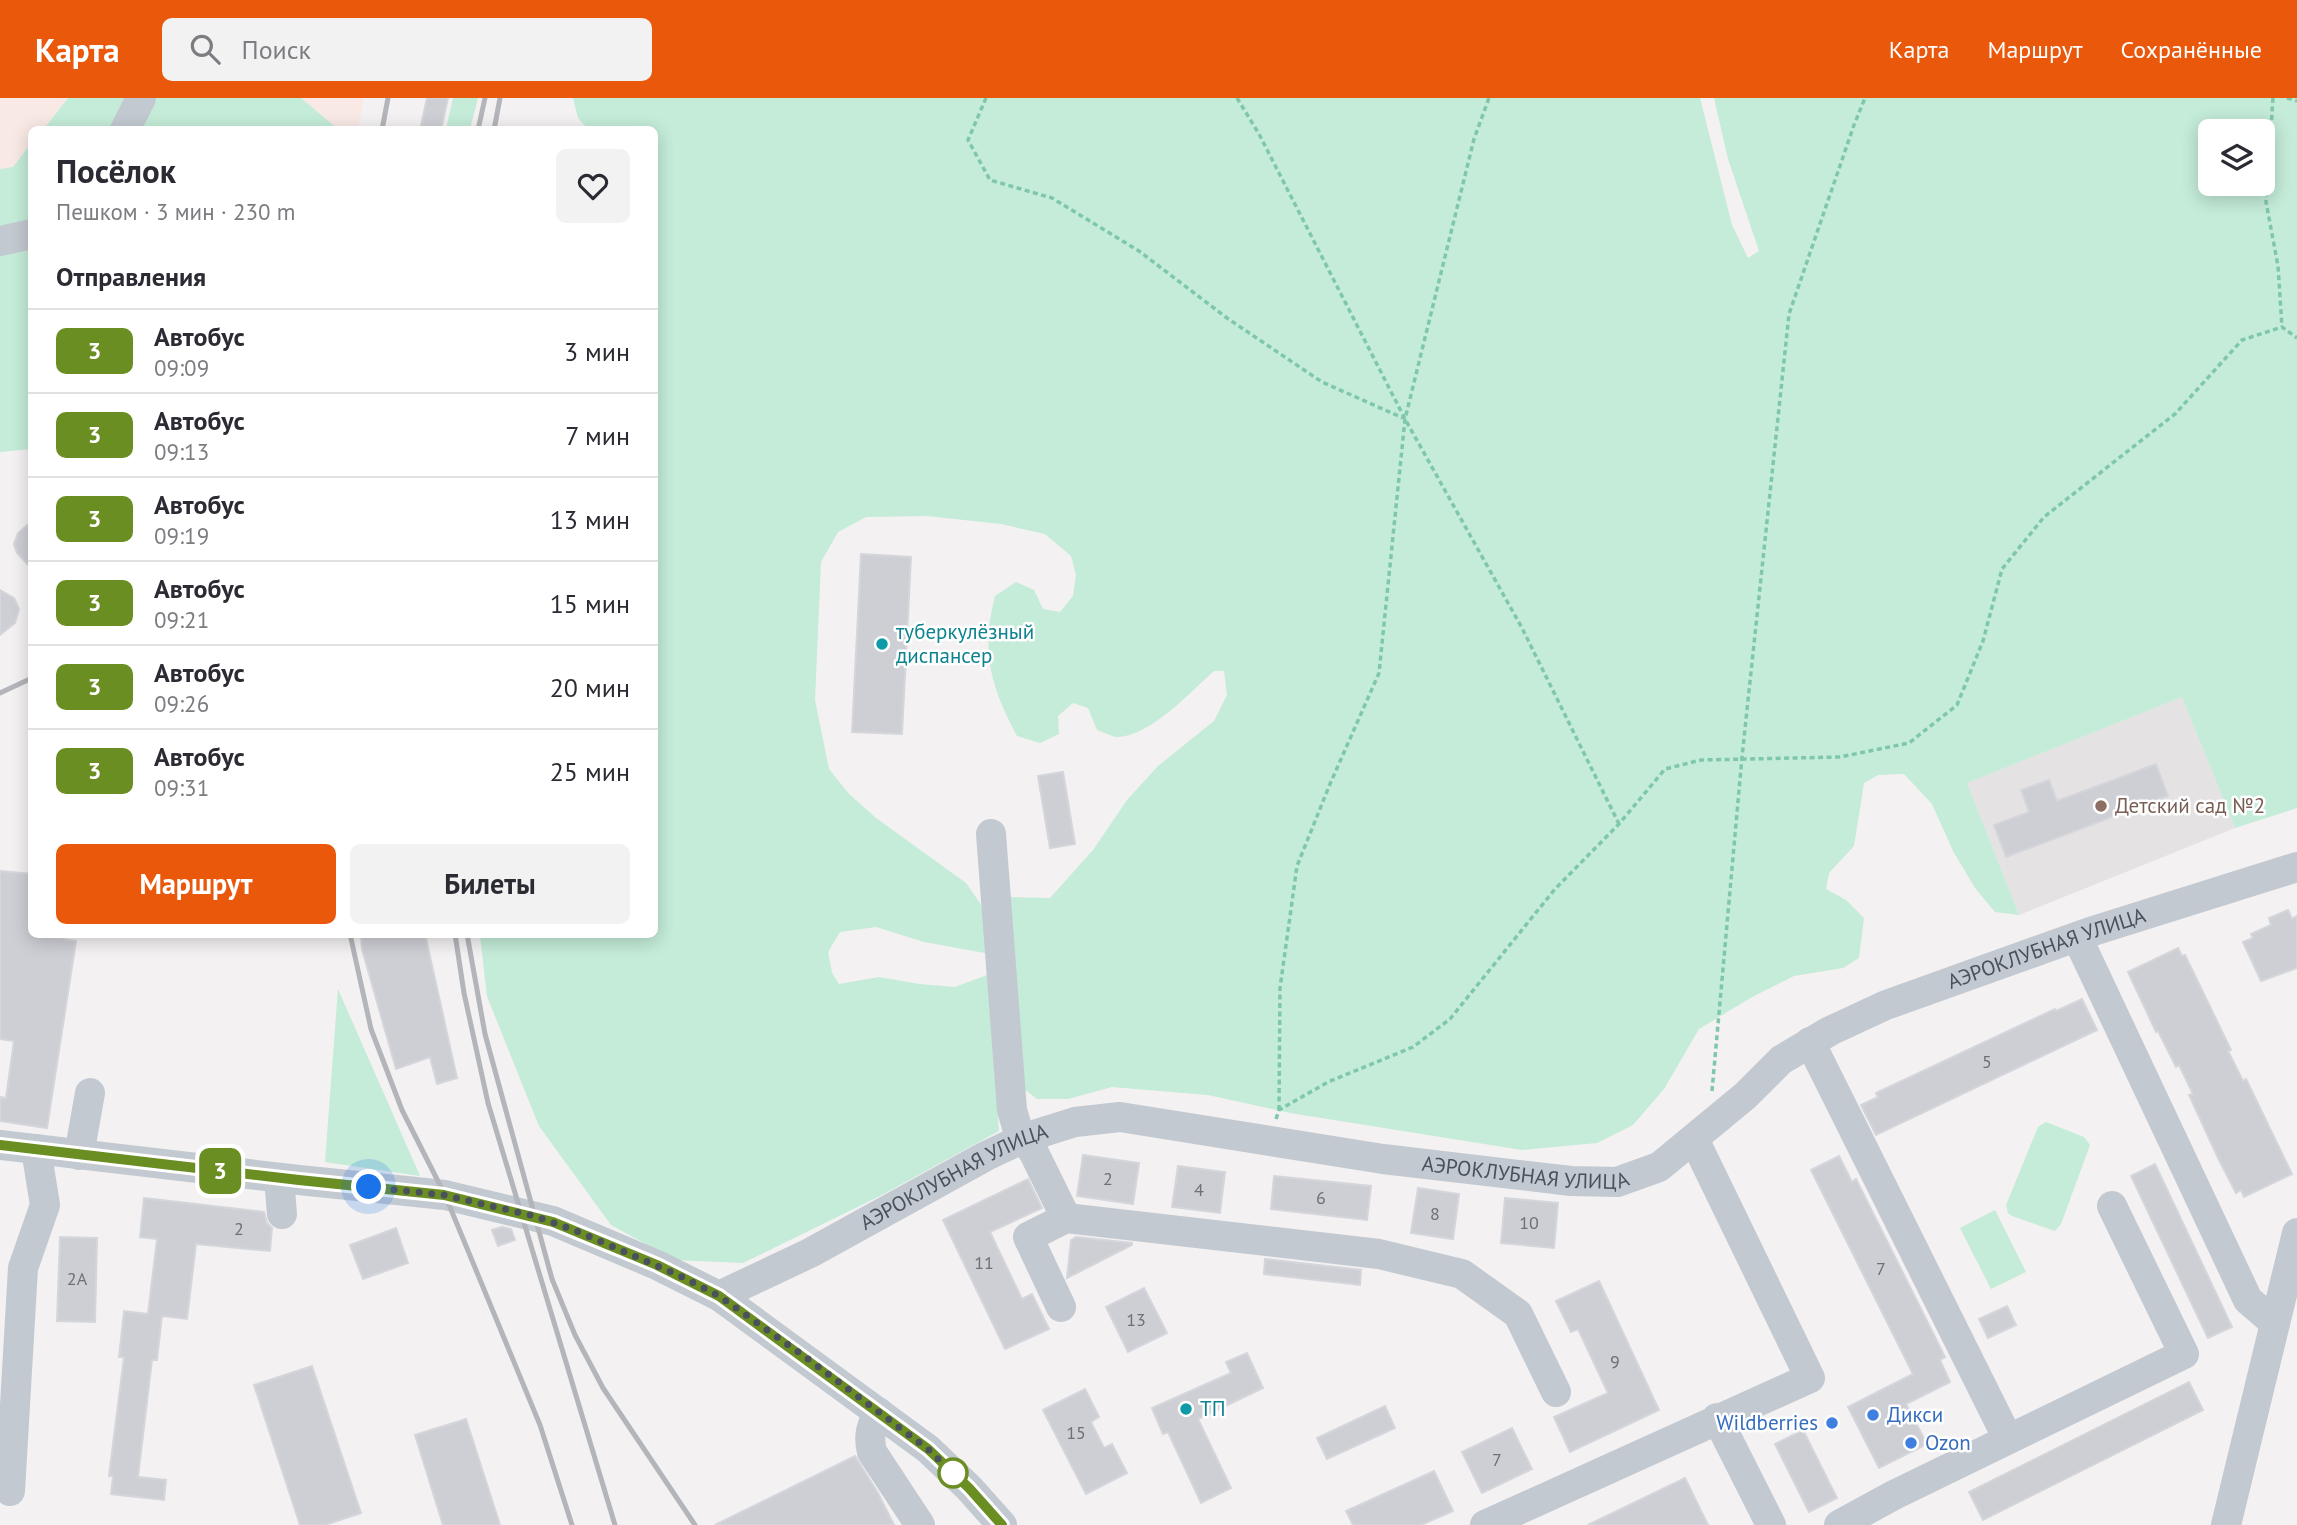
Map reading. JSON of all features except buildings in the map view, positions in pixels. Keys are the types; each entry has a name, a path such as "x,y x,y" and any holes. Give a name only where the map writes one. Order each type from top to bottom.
{"street":[{"path":"127,126 141,98"},
{"path":"0,241 28,235"},
{"path":"991,834 1012,1110 1017,1126 1066,1218"},
{"name":"АЭРОКЛУБНАЯ УЛИЦА","path":"719,1296 810,1253 986,1156 1024,1138 1075,1122 1120,1117 1383,1158 1571,1181 1617,1182 1659,1167 1701,1134 1781,1060 1810,1042 1886,1005 2077,937 2297,867"},
{"path":"2077,937 2248,1300 2275,1323"},
{"path":"1810,1042 2008,1439"},
{"path":"79,1155 90,1093"},
{"path":"1485,1525 1810,1378 1701,1134"},
{"path":"0,1145 444,1195 553,1222 657,1265 719,1296 928,1449 969,1488 1002,1525"},
{"path":"10,1491 23,1268 45,1205 36,1149"},
{"path":"279,1178 282,1214"},
{"path":"1839,1525 1894,1495 2184,1354 2112,1206"},
{"path":"1061,1307 1028,1237 1066,1218 1380,1255 1462,1274 1518,1314 1556,1392"},
{"path":"2226,1525 2297,1233"},
{"path":"878,1412 869,1440 872,1452 920,1525"},
{"path":"1717,1418 1771,1525"}],"path":[{"path":"986,98 968,140 990,180 1052,198 1139,251 1227,318 1322,382 1405,419"},
{"path":"1237,98 1259,134 1405,419 1522,628 1619,824"},
{"path":"1266,1140 1279,1110 1280,988 1297,866 1379,673 1405,419 1474,139 1489,98"},
{"path":"1701,1134 1789,314 1865,98"},
{"path":"2273,98 2266,202 2277,266 2282,327 2297,338"},
{"path":"2287,98 2297,101"},
{"path":"1279,1110 1328,1082 1413,1047 1450,1019 1555,889 1619,824 1665,769 1701,760 1742,757 1840,757 1909,743 1957,705 1983,641 2001,569 2044,517 2175,414 2242,340 2282,327"}],"shaded area":[{"path":"0,98 68,98 45,126 28,126 28,147 12,167 0,169"},
{"path":"301,98 364,98 359,126 334,126"},
{"name":"Детский сад №2","path":"2182,697 2235,828 2019,915 1967,783"}],"green space":[{"path":"68,98 301,98 334,126 46,126"},
{"path":"453,98 478,98 471,126 447,126"},
{"path":"573,98 1700,98 1732,225 1748,258 1759,251 1728,159 1714,98 2297,98 2297,808 2235,828 2182,697 1967,783 2019,915 1995,912 1975,888 1953,851 1932,804 1904,774 1878,775 1864,783 1854,846 1829,873 1826,889 1846,900 1864,918 1859,958 1843,968 1794,976 1752,997 1699,1029 1664,1089 1633,1125 1597,1143 1522,1150 1290,1113 1208,1095 1112,1087 1068,1099 1037,1099 1023,1088 1005,897 1050,898 1093,850 1127,800 1158,766 1214,721 1227,695 1224,671 1214,671 1157,721 1131,734 1116,737 1097,730 1088,708 1073,703 1058,716 1059,734 1040,743 1017,736 1000,700 991,668 989,634 995,596 1016,582 1034,590 1043,609 1060,612 1073,596 1076,575 1071,556 1045,534 1001,524 927,516 866,517 838,532 821,562 815,700 829,769 849,794 876,818 966,883 984,909 985,953 924,942 876,927 840,932 828,952 832,973 839,984 879,977 955,987 987,975 999,1131 880,1196 743,1263 675,1260 611,1225 539,1126 487,996 480,938 658,938 658,126 585,126 578,118"},
{"path":"28,147 28,449 0,452 0,169 13,167"},
{"path":"338,989 420,1176 325,1162"},
{"path":"2046,1122 2084,1137 2090,1145 2061,1224 2055,1231 2012,1216 2006,1205 2038,1127"},
{"path":"1995,1210 2026,1272 1991,1289 1960,1228"}],"railway":[{"path":"383,126 388,98"},
{"path":"479,126 485,98"},
{"path":"495,126 500,98"},
{"path":"0,693 28,680"},
{"path":"351,938 371,1029 402,1110 445,1195 540,1425 572,1525"},
{"path":"456,938 464,993 488,1103 615,1525"},
{"path":"468,938 485,1034 552,1279 575,1335 603,1388 695,1525"}],"bus line":[{"name":"3","path":"0,1145 444,1195 553,1222 657,1265 719,1296 928,1449 969,1488 1002,1525"}],"place":[{"name":"туберкулёзный диспансер","path":"882,644"},
{"name":"Детский сад №2","path":"2101,806"},
{"name":"ТП","path":"1186,1409"},
{"name":"Дикси","path":"1873,1415"},
{"name":"Wildberries","path":"1832,1423"},
{"name":"Ozon","path":"1911,1443"}],"route":[{"path":"369,1187 444,1195 534,1216 657,1265 719,1296 857,1395 928,1449 955,1475 953,1473"}]}
